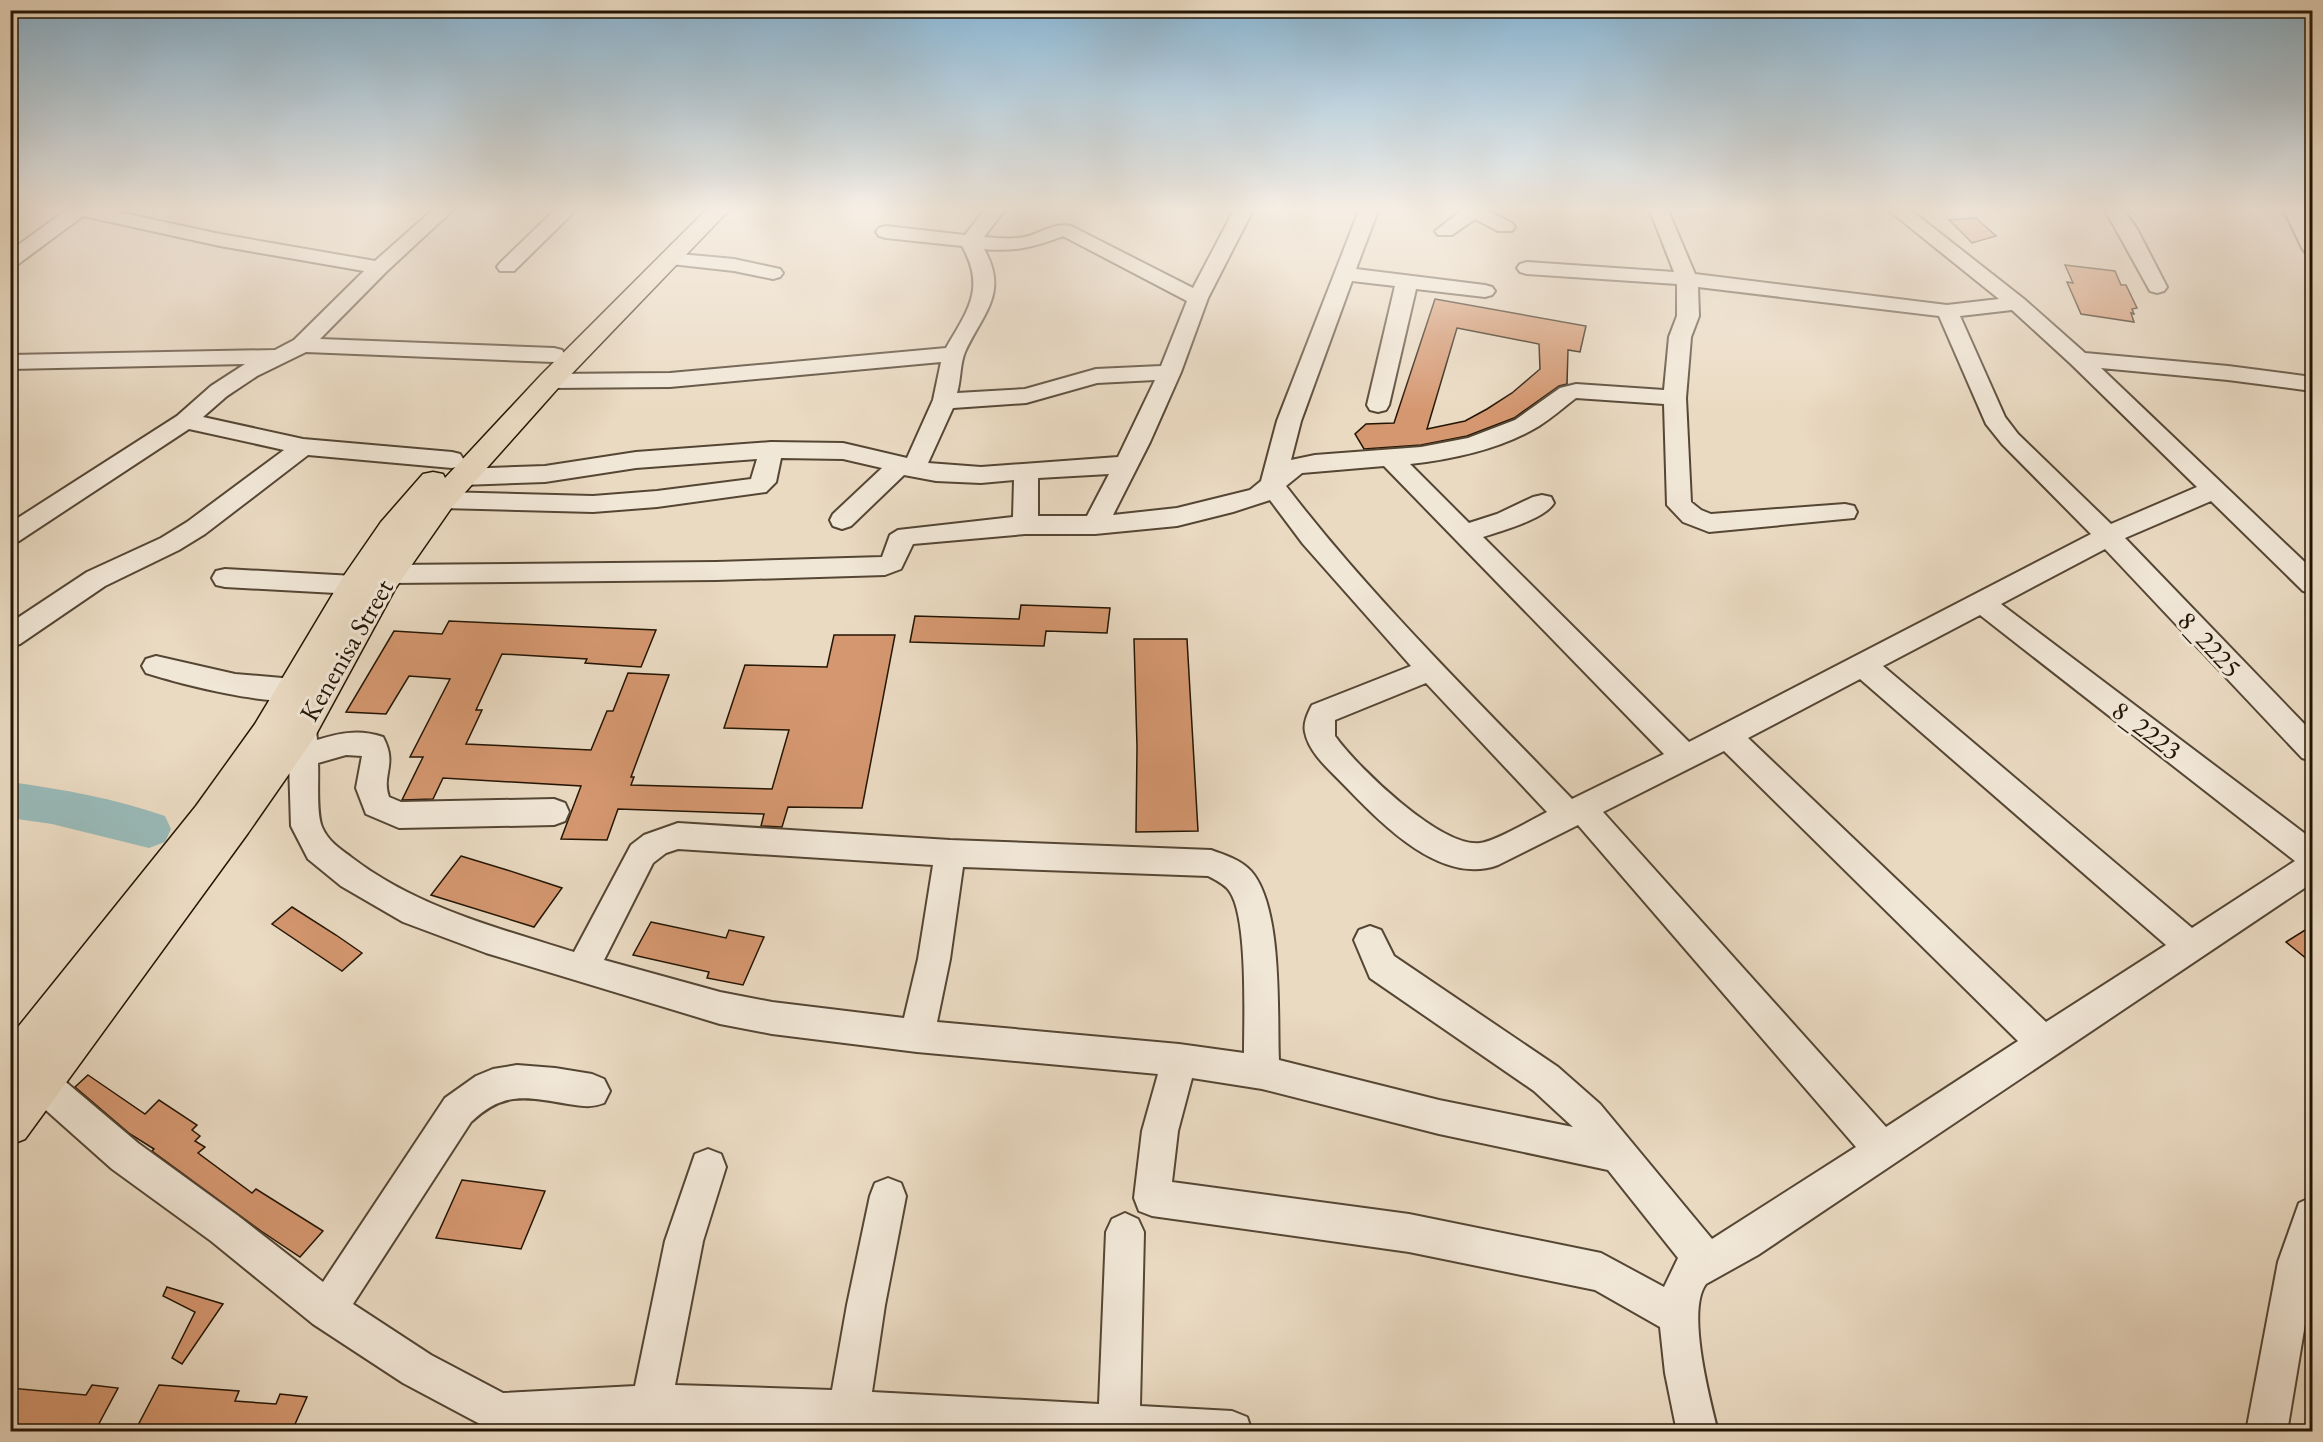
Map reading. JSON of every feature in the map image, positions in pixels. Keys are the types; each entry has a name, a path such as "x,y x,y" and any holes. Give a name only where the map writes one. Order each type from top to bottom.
{"main road":[{"name":"Kenenisa Street","path":"10,1125 26,1076 222,819 354,585 391,529 457,469 638,275"},
{"name":"Kenenisa Street","path":"552,368 652,275"},
{"name":"Kenenisa Street","path":"222,819 302,742 390,574 442,500 457,469"}],"street":[{"path":"10,535 185,421 219,391 249,371 302,345 372,275"},
{"path":"842,520 907,468 945,401 951,377 953,354 973,317 984,288 985,275"},
{"path":"1151,275 1198,298"},
{"path":"1095,525 1170,372 1208,275"},
{"path":"1272,485 1289,421 1343,275"},
{"path":"1355,275 1485,291"},
{"path":"1633,275 1687,279 1947,311 2017,303"},
{"path":"1685,275 1688,316 1680,337 1675,398 1679,505 1692,516 1709,523 1845,512"},
{"path":"1982,275 2017,303 2079,359 2313,584"},
{"path":"2151,275 2157,287"},
{"path":"1378,405 1407,281"},
{"name":"8_2225","path":"1947,311 1994,419 2010,439 2108,536 2313,750"},
{"path":"302,345 670,380 953,354"},
{"path":"10,362 193,360 280,355"},
{"path":"2079,359 2228,372 2313,384"},
{"path":"945,401 1026,396 1096,376 1170,372"},
{"path":"390,574 716,571 885,566 892,565 896,560 899,541 907,536 1025,525 1095,525 1177,517 1259,496 1295,467 1315,463 1443,453 1497,437 1525,424 1568,393 1576,391 1675,398"},
{"path":"185,421 303,447 457,469 545,474 636,459 771,450 843,451 907,468 969,475 1125,465"},
{"path":"10,637 96,579 170,544 196,528 303,447"},
{"path":"442,500 592,504 657,500 757,486 764,482 771,450"},
{"path":"1390,458 1685,756"},
{"path":"1025,525 1026,471"},
{"path":"1272,485 1312,538 1430,670 1575,812 1758,1006 1882,1150"},
{"path":"1430,670 1322,713 1319,730 1327,748 1410,829 1467,857 1478,858 1727,736 2108,536 2213,490"},
{"path":"1464,534 1506,520 1542,503"},
{"path":"225,578 354,585"},
{"name":"8_2223","path":"1982,603 2313,856"},
{"path":"1863,665 2191,947"},
{"path":"156,666 235,685 294,690"},
{"path":"1727,736 2044,1043"},
{"path":"554,812 399,814 376,805 371,788 377,759 373,745 302,742 306,826 319,850 352,876 414,912 486,939 720,1008 772,1018 917,1036 1179,1060 1262,1072 1438,1117 1618,1154"},
{"path":"582,969 642,854 655,844 678,836 950,853 1211,863 1229,871 1242,884 1252,906 1257,937 1262,1072"},
{"path":"917,1036 934,959 950,853"},
{"path":"1698,1431 1688,1393 1678,1316 1684,1284 1692,1271 1745,1242 2313,866"},
{"path":"1370,940 1382,967 1546,1079 1587,1116 1707,1263"},
{"path":"1179,1060 1160,1131 1152,1198 1409,1233 1601,1272 1678,1316"},
{"path":"26,1076 125,1156 224,1228 327,1310 500,1422 555,1412 651,1405 849,1411 1232,1431"},
{"path":"327,1310 458,1110 475,1095 492,1086 515,1082 592,1091"},
{"path":"651,1405 684,1241 708,1167"},
{"path":"849,1411 888,1196"},
{"path":"2266,1431 2297,1262 2313,1216"},
{"path":"1119,1426 1125,1232"}],"building":[{"path":"2070,275 2117,275 2121,285 2126,285 2137,308 2132,309 2134,314 2131,313 2134,322 2081,314 2067,282 2073,283"},
{"path":"1435,299 1586,326 1580,352 1568,350 1567,384 1559,386 1514,418 1467,436 1421,445 1364,449 1355,434 1366,424 1394,423","holes":["1457,328 1539,344 1540,369 1512,393 1465,421 1427,429"]},
{"path":"1021,605 1110,608 1107,633 1046,631 1044,646 910,642 915,616 1019,619"},
{"path":"449,621 656,630 641,667 585,663 587,659 502,654 476,710 482,710 466,744 591,750 607,711 613,711 628,673 669,675 631,777 634,777 631,785 772,789 789,730 724,728 745,665 827,667 834,635 895,635 862,808 788,807 782,827 761,826 764,814 618,809 607,840 561,839 581,786 443,778 433,799 402,800 423,757 410,757 450,679 409,676 386,714 346,712 394,631 442,634"},
{"path":"1134,639 1187,639 1198,831 1136,832 1137,747"},
{"path":"461,856 562,888 534,927 431,895"},
{"path":"292,907 362,953 342,971 272,924"},
{"path":"651,922 726,938 729,930 764,937 743,985 707,978 709,972 633,955"},
{"path":"2313,925 2313,964 2286,942"},
{"path":"88,1075 145,1114 159,1100 197,1125 192,1130 200,1136 195,1141 205,1147 198,1153 252,1193 256,1189 323,1231 300,1257 152,1151 154,1149 130,1134 75,1087"},
{"path":"462,1180 545,1191 521,1249 436,1238"},
{"path":"167,1287 223,1304 182,1364 172,1358 195,1312 163,1296"},
{"path":"92,1385 118,1388 95,1431 10,1431 10,1388 86,1395"},
{"path":"159,1385 239,1391 235,1401 276,1404 280,1394 307,1397 292,1431 135,1431"}],"waterway":[{"path":"10,800 52,806 149,829"}]}
